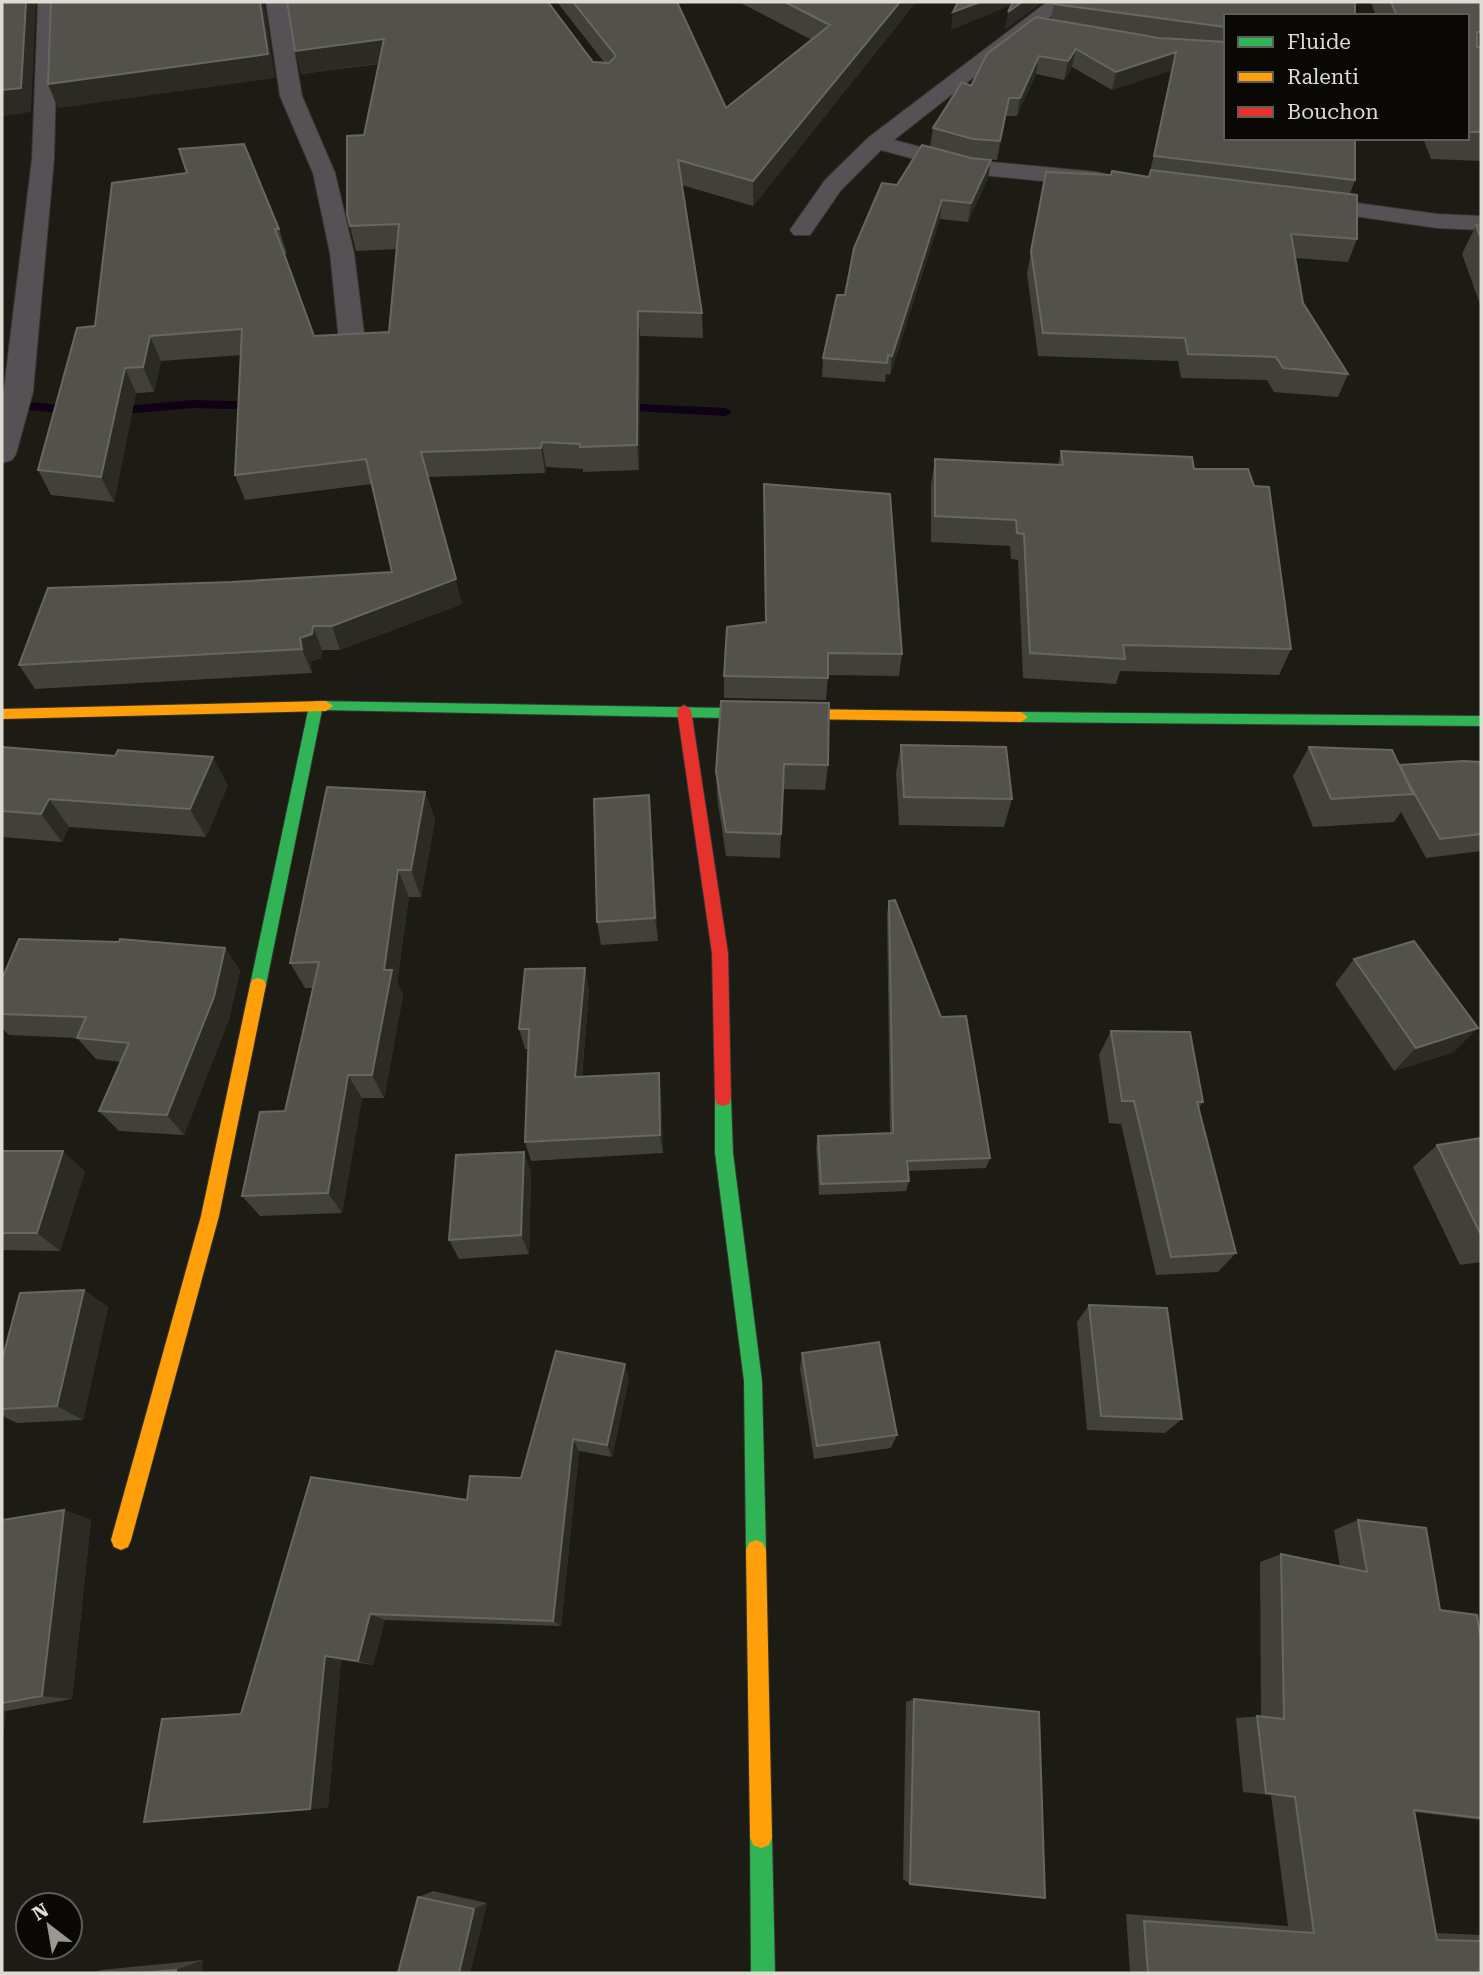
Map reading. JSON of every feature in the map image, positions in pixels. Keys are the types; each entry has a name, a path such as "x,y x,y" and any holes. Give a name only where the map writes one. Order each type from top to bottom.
{"street":[{"path":"2,454 16,404 43,159 48,2"},
{"path":"276,2 291,96 324,173 342,253 352,341"},
{"path":"802,230 833,185 877,142 1059,2"},
{"path":"1030,26 1055,30"},
{"path":"877,142 969,167 1121,181"},
{"path":"1286,200 1437,221 1481,223"},
{"path":"121,1540 210,1216 316,706"},
{"path":"2,714 316,706 1307,722 1481,721"},
{"path":"684,710 720,953 724,1153 753,1381 763,1973"}],"building":[{"path":"2,2 26,2 21,88 2,90"},
{"path":"51,2 260,2 268,54 48,84"},
{"path":"287,2 548,2 593,62 609,63 616,56 573,2 677,2 726,108 830,25 785,2 900,2 753,181 678,160 702,313 638,311 637,445 580,447 580,444 542,442 541,448 421,452 456,579 332,626 313,626 312,634 300,638 302,649 19,665 48,588 232,582 392,572 366,459 235,475 242,329 150,336 143,367 125,368 101,477 38,470 77,328 95,326 112,183 187,173 179,149 244,144 279,229 275,229 314,336 389,332 399,224 350,226 347,214 347,136 364,135 384,39 295,51"},
{"path":"958,2 980,2 953,12"},
{"path":"1013,2 1022,2 1008,12"},
{"path":"1355,2 1355,14 1224,14 1224,27 1054,4"},
{"path":"1391,2 1481,2 1481,32 1477,32 1477,47 1481,47 1481,132 1469,132 1469,14 1396,14"},
{"path":"1036,17 1160,38 1224,42 1224,140 1355,140 1355,180 1154,156 1176,52 1116,72 1076,49 1068,61 1039,56 1020,98 1009,98 1000,141 973,139 933,128 962,82 971,86 987,54"},
{"path":"922,145 971,158 991,160 971,203 942,200 892,356 888,355 887,363 823,358 837,295 845,295 854,248 882,183 897,185"},
{"path":"1151,170 1357,195 1357,239 1291,234 1303,303 1348,374 1283,368 1276,357 1188,354 1185,338 1043,333 1031,251 1046,172 1111,175 1112,171 1149,177"},
{"path":"1476,225 1481,226 1481,239"},
{"path":"1061,451 1192,457 1194,469 1248,469 1254,486 1269,487 1291,649 1123,645 1125,659 1030,653 1024,534 1017,533 1016,520 935,516 935,459 1063,465"},
{"path":"764,484 890,494 902,654 828,653 828,678 724,676 727,627 766,622"},
{"path":"721,701 829,703 828,765 784,764 781,834 726,832 716,771"},
{"path":"901,745 1006,747 1012,799 904,797"},
{"path":"2,747 115,756 118,750 213,757 190,809 49,799 41,814 2,811"},
{"path":"1309,747 1392,750 1413,794 1331,799"},
{"path":"1481,762 1481,834 1440,839 1400,765"},
{"path":"327,787 425,792 411,870 398,870 384,970 392,970 372,1075 348,1075 328,1193 242,1196 260,1112 285,1111 319,962 290,963"},
{"path":"649,795 655,918 597,922 594,799"},
{"path":"895,900 941,1017 966,1016 990,1158 907,1161 909,1181 821,1184 818,1136 893,1133 889,901"},
{"path":"19,939 119,942 120,939 225,948 214,997 167,1115 99,1111 129,1043 77,1038 86,1017 2,1014 2,979"},
{"path":"1414,941 1478,1028 1416,1048 1354,959"},
{"path":"585,968 575,1077 659,1073 660,1135 525,1142 529,1029 519,1029 525,969"},
{"path":"1111,1031 1190,1032 1203,1102 1197,1102 1236,1253 1171,1257 1134,1101 1122,1101"},
{"path":"1481,1138 1481,1235 1437,1145"},
{"path":"2,1151 63,1151 37,1233 2,1233"},
{"path":"524,1152 521,1235 449,1240 456,1155"},
{"path":"84,1290 57,1406 2,1409 2,1360 20,1293"},
{"path":"1089,1305 1167,1308 1182,1419 1101,1416"},
{"path":"879,1342 897,1435 817,1446 802,1353"},
{"path":"556,1351 625,1364 607,1445 573,1439 553,1621 370,1614 358,1661 325,1656 310,1809 144,1822 162,1719 241,1714 311,1477 467,1500 470,1476 521,1478"},
{"path":"64,1510 42,1696 2,1703 2,1520"},
{"path":"1358,1520 1426,1528 1440,1610 1477,1615 1481,1641 1481,1818 1414,1810 1437,1940 1481,1941 1481,1973 1148,1973 1144,1921 1314,1933 1295,1797 1266,1793 1257,1716 1284,1719 1281,1554 1367,1572"},
{"path":"914,1699 1039,1712 1045,1898 910,1884"},
{"path":"418,1897 474,1909 459,1973 398,1973"},
{"path":"176,1970 176,1973 139,1973"}],"waterway":[{"path":"2,403 76,411"},
{"path":"111,411 193,404 261,406"},
{"path":"618,407 726,412"}],"traffic: fast":[{"path":"258,985 316,706"},
{"path":"326,706 726,713"},
{"path":"1021,717 1481,721"},
{"path":"723,1099 724,1153 753,1381 756,1550"},
{"path":"761,1837 763,1973"}],"traffic: slow":[{"path":"2,714 326,706"},
{"path":"726,713 1021,717"},
{"path":"121,1540 210,1216 258,985"},
{"path":"756,1550 761,1837"}],"traffic: jam":[{"path":"684,710 720,953 723,1099"}]}
